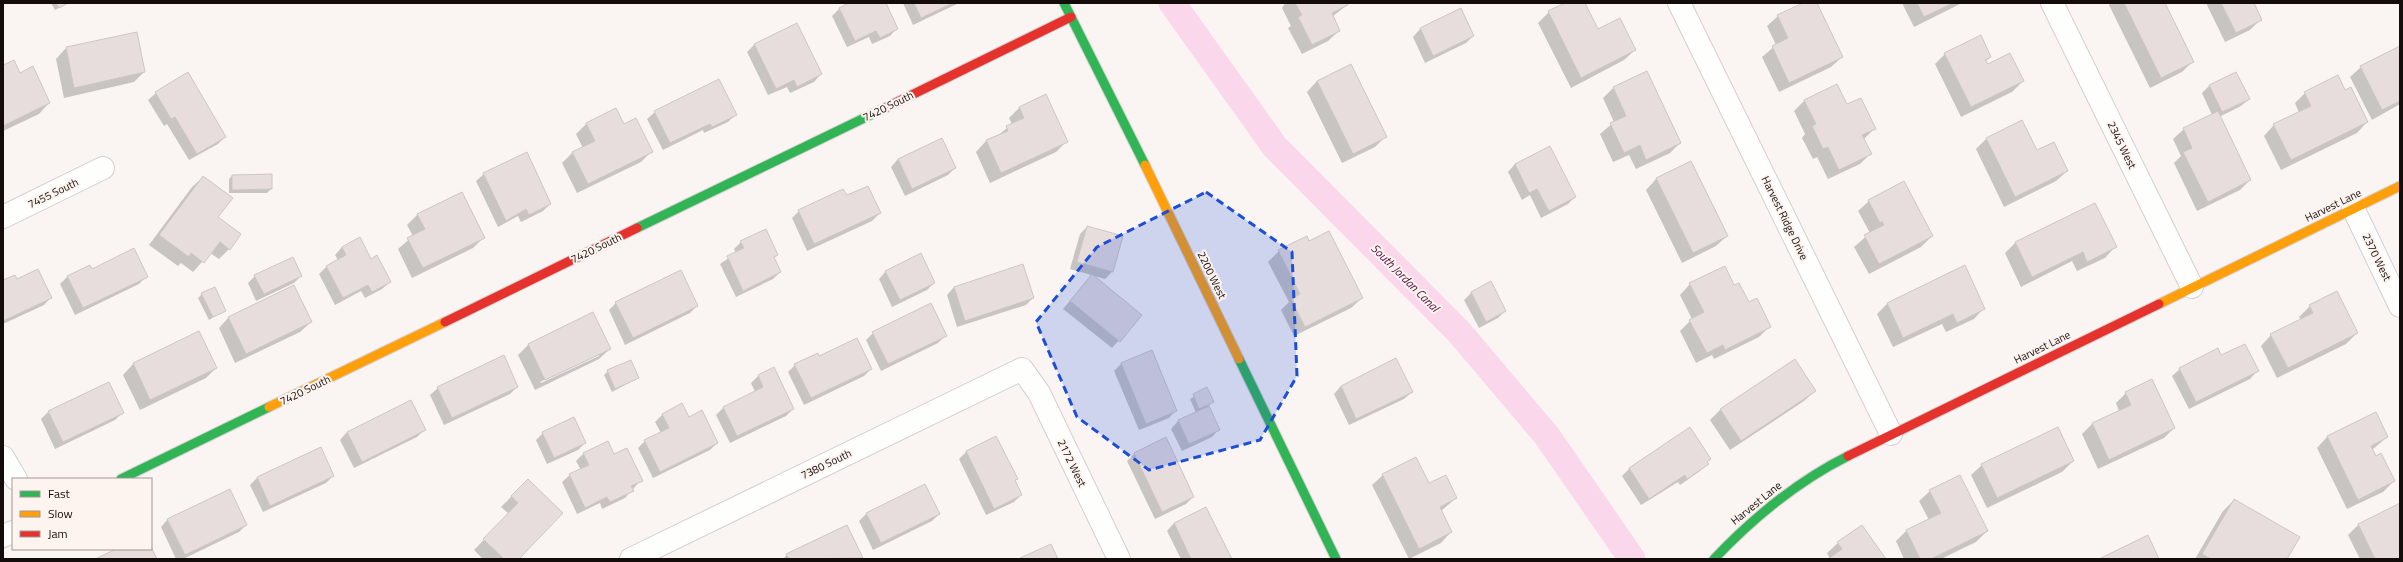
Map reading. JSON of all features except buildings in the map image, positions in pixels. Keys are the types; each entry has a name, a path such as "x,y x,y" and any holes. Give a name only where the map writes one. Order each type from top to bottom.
{"street":[{"name":"2200 West","path":"1064,3 1336,559"},
{"name":"Harvest Ridge Drive","path":"1679,3 1890,434"},
{"name":"2345 West","path":"2052,3 2192,287"},
{"name":"7420 South","path":"123,478 1071,17"},
{"name":"7455 South","path":"3,217 103,168"},
{"name":"Harvest Lane","path":"1714,559 1740,530 1785,494 1836,462 1890,434 2400,186"},
{"name":"2370 West","path":"2353,208 2400,306"},
{"name":"7380 South","path":"631,559 1022,369"},
{"name":"2172 West","path":"1022,369 1039,393 1119,559"},
{"path":"3,457 15,478"}],"highlighted area":[{"path":"1206,192 1292,252 1297,376 1260,440 1149,470 1077,417 1036,322 1097,247"}],"waterway":[{"name":"South Jordan Canal","path":"1172,3 1275,147 1459,332 1547,436 1632,559"}],"traffic: fast":[{"path":"1064,3 1145,165"},
{"path":"637,228 887,107"},
{"path":"1239,359 1336,559"},
{"path":"123,478 269,407"},
{"path":"1714,559 1760,515 1776,502 1811,477 1848,456"}],"traffic: slow":[{"path":"1145,165 1239,359"},
{"path":"2159,304 2400,186"},
{"path":"269,407 445,322"}],"traffic: jam":[{"path":"887,107 1071,17"},
{"path":"445,322 637,228"},
{"path":"1848,456 2159,304"}]}
